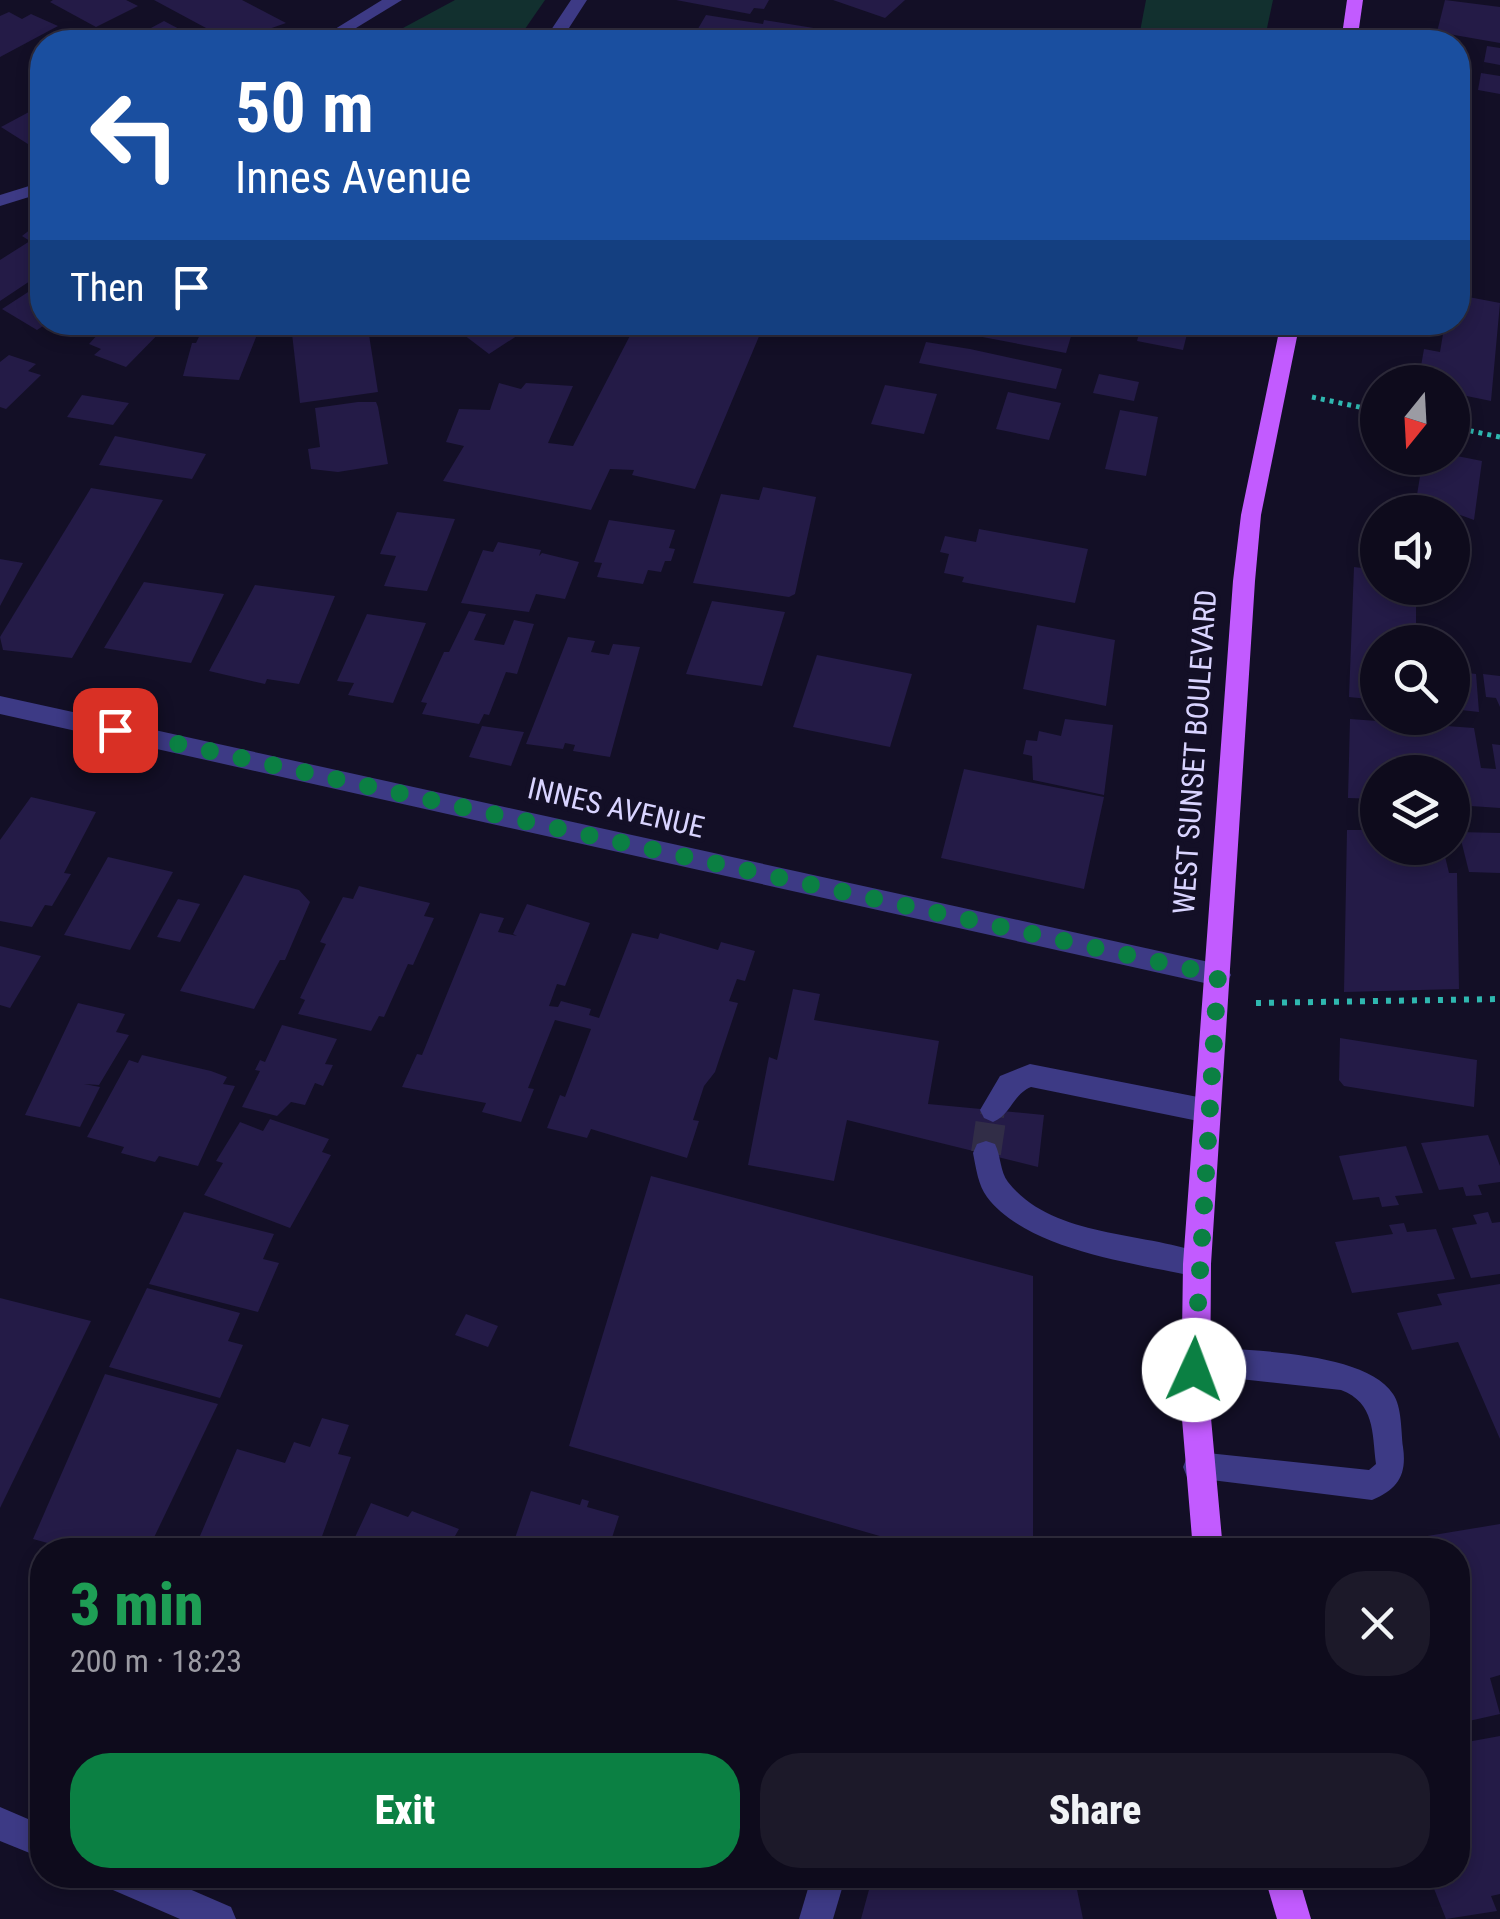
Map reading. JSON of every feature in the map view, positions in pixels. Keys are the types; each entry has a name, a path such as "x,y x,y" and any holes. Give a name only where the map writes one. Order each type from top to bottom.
{"main road":[{"path":"1351,30 1355,0"},
{"name":"WEST SUNSET BOULEVARD","path":"1207,1538 1198,1467 1194,1360 1197,1264 1244,581 1287,335"},
{"path":"1286,1888 1294,1919"}],"street":[{"path":"343,30 394,0"},
{"path":"558,30 579,0"},
{"path":"0,201 30,191"},
{"name":"INNES AVENUE","path":"0,705 1218,975"},
{"path":"993,1110 1009,1084 1030,1075 1208,1111"},
{"path":"986,1153 995,1188 1026,1214 1058,1228 1197,1264"},
{"path":"1194,1360 1341,1376 1364,1385 1382,1402 1390,1466 1385,1478 1372,1485 1198,1467"},
{"path":"0,1824 30,1837"},
{"path":"148,1888 219,1919"},
{"path":"816,1919 825,1888"}],"path":[{"path":"1276,389 1360,407"},
{"path":"1470,431 1500,437"},
{"path":"1216,1004 1500,999"}],"green space":[{"path":"455,0 545,0 524,30 399,30"},
{"path":"1146,0 1273,0 1267,30 1140,30"}],"building":[{"path":"126,0 138,6 96,27 50,2"},
{"path":"154,0 242,0 286,23 266,30 210,30"},
{"path":"676,0 769,0 764,9 754,8 750,14"},
{"path":"833,0 905,0 885,18"},
{"path":"1445,0 1500,7 1500,43 1470,38 1470,30 1438,30"},
{"path":"9,12 22,19 31,14 58,26 30,30 30,41 0,57 0,16"},
{"path":"706,15 826,30 697,30"},
{"path":"164,21 181,30 147,30"},
{"path":"1487,46 1500,48 1500,65 1484,62"},
{"path":"1481,73 1500,76 1500,94 1478,90"},
{"path":"30,111 30,145 1,127"},
{"path":"30,241 30,281 0,301 0,260"},
{"path":"30,291 30,326 2,309"},
{"path":"1470,297 1500,303 1491,401 1470,397 1470,365 1421,365 1424,349 1440,352 1443,335 1470,335"},
{"path":"97,335 157,335 126,367 94,355 101,349 89,344"},
{"path":"200,335 257,335 239,380 183,376 192,343"},
{"path":"292,335 369,335 378,392 300,403"},
{"path":"464,335 518,335 489,354"},
{"path":"630,335 760,335 695,489 632,475 634,470 610,469 591,510 443,481 464,446 446,442 459,409 490,410 499,383 521,389 526,383 573,386 548,443 573,446"},
{"path":"972,335 1071,335 1066,353"},
{"path":"1139,335 1187,335 1183,350 1137,341"},
{"path":"926,342 1062,369 1056,389 919,363"},
{"path":"9,355 36,364 28,371 41,375 6,409 0,407 0,362"},
{"path":"1099,374 1139,382 1134,401 1093,393"},
{"path":"885,385 937,394 924,434 871,424"},
{"path":"1008,392 1061,403 1049,440 996,429"},
{"path":"82,395 129,403 113,425 67,417"},
{"path":"376,402 388,464 338,472 311,469 308,449 320,447 315,408"},
{"path":"1120,410 1158,417 1146,476 1105,469"},
{"path":"115,436 206,454 192,479 99,465"},
{"path":"1470,459 1482,461 1474,520 1470,519 1470,495 1417,495 1420,475 1470,475"},
{"path":"763,487 816,497 795,594 789,597 693,583 721,494 759,500"},
{"path":"91,488 163,500 72,658 3,650 0,637"},
{"path":"397,512 455,519 427,591 384,586 396,556 380,554"},
{"path":"609,520 675,530 669,548 675,549 671,561 665,561 661,572 648,570 643,584 597,577 602,563 594,562"},
{"path":"979,529 1088,549 1075,603 962,582 964,577 944,573 949,554 940,552 945,536 976,542"},
{"path":"498,542 541,550 539,556 542,553 579,562 565,599 536,594 529,612 461,603 483,550 493,552"},
{"path":"0,559 23,563 0,606"},
{"path":"1354,567 1360,568 1360,605 1416,605 1416,625 1360,625 1360,698 1349,697"},
{"path":"144,582 224,594 191,663 104,648"},
{"path":"255,585 335,596 299,684 267,679 265,684 209,671"},
{"path":"712,601 785,612 762,686 686,674"},
{"path":"469,611 486,614 474,640 504,645 514,620 534,624 517,674 506,672 489,715 484,714 479,724 422,714 427,703 421,702"},
{"path":"367,614 426,623 393,703 348,695 354,683 337,681"},
{"path":"1037,625 1115,640 1106,706 1023,689"},
{"path":"568,637 595,641 591,652 609,655 613,644 640,647 610,757 573,751 575,745 565,743 563,749 526,744"},
{"path":"817,655 912,674 890,747 793,727"},
{"path":"1470,673 1476,674 1479,712 1470,711"},
{"path":"1483,674 1500,676 1500,707 1496,698 1486,697"},
{"path":"1065,719 1113,725 1104,795 1033,780 1032,756 1023,754 1026,740 1037,741 1039,731 1061,736"},
{"path":"1350,719 1360,720 1360,735 1470,735 1470,728 1474,728 1481,768 1496,769 1492,744 1500,745 1500,808 1470,806 1470,755 1360,755 1360,798 1348,798"},
{"path":"482,726 524,732 511,766 469,757"},
{"path":"964,769 1104,797 1084,889 941,858"},
{"path":"31,797 96,812 64,873 71,874 52,906 45,905 32,927 0,921 0,840"},
{"path":"1347,830 1360,830 1360,865 1447,865 1449,873 1457,873 1459,989 1344,992"},
{"path":"1470,832 1500,833 1500,873 1469,872"},
{"path":"108,857 173,872 130,950 64,935"},
{"path":"244,875 299,890 310,902 285,960 280,960 254,1009 180,991"},
{"path":"359,886 430,903 424,916 434,918 413,965 408,964 384,1017 379,1016 371,1031 298,1014 305,1000 300,998 326,944 320,942 343,897 353,899"},
{"path":"178,899 200,904 180,942 157,937"},
{"path":"527,904 590,923 565,986 557,984 549,1006 558,1007 561,1001 591,1009 589,1015 599,1018 632,933 658,939 660,933 718,950 721,942 755,951 745,981 737,979 729,1001 738,1003 715,1072 704,1086 693,1120 699,1121 687,1158 591,1129 587,1138 547,1128 560,1095 565,1097 591,1029 555,1020 528,1088 534,1089 521,1122 482,1112 486,1103 402,1087 417,1054 422,1055 480,913 504,918 498,932 517,936 513,934"},
{"path":"0,946 41,956 10,1008 0,1005"},
{"path":"793,989 820,994 814,1020 939,1041 928,1104 1044,1115 1038,1167 847,1120 834,1181 748,1165 769,1057 777,1060"},
{"path":"78,1003 125,1014 116,1032 129,1035 99,1085 84,1084 100,1087 80,1127 25,1115"},
{"path":"282,1025 337,1039 325,1064 333,1065 323,1086 315,1083 305,1105 291,1102 277,1116 242,1107 260,1071 255,1070 260,1060 265,1062"},
{"path":"1340,1038 1477,1060 1474,1107 1344,1086 1339,1080"},
{"path":"142,1055 211,1071 227,1077 223,1084 235,1086 198,1166 159,1156 155,1162 121,1153 124,1147 87,1137 129,1060 138,1063"},
{"path":"270,1119 329,1139 322,1152 331,1155 290,1228 204,1195 223,1163 216,1161 240,1122 263,1131"},
{"path":"1488,1135 1500,1166 1500,1182 1478,1185 1482,1195 1466,1196 1463,1187 1439,1190 1421,1143"},
{"path":"1406,1146 1423,1193 1395,1196 1399,1205 1382,1207 1379,1197 1353,1200 1339,1156"},
{"path":"651,1176 1033,1276 1033,1538 887,1538 569,1446"},
{"path":"184,1212 274,1234 263,1259 279,1263 258,1312 149,1284"},
{"path":"1488,1212 1492,1223 1500,1222 1500,1274 1471,1278 1452,1228 1477,1224 1473,1215"},
{"path":"1404,1223 1407,1232 1436,1229 1455,1279 1352,1293 1335,1242 1393,1234 1389,1225"},
{"path":"1500,1284 1500,1439 1458,1342 1412,1350 1397,1313 1442,1305 1437,1294"},
{"path":"147,1288 240,1313 228,1341 243,1345 220,1398 109,1367"},
{"path":"0,1298 91,1321 0,1508"},
{"path":"466,1314 498,1326 488,1347 455,1335"},
{"path":"105,1374 218,1404 154,1538 33,1538"},
{"path":"322,1418 349,1425 338,1454 351,1457 321,1538 199,1538 237,1449 285,1463 294,1442 310,1447"},
{"path":"531,1491 580,1505 582,1499 589,1501 587,1507 619,1516 612,1538 515,1538"},
{"path":"371,1503 408,1517 412,1511 459,1529 455,1536 460,1538 355,1538"},
{"path":"1500,1524 1500,1675 1490,1678 1500,1714 1470,1721 1470,1538 1415,1538"},
{"path":"1500,1736 1500,1894 1491,1896 1497,1911 1446,1919 1434,1888 1470,1888 1470,1741"},
{"path":"869,1888 1077,1888 1083,1919 861,1919"}],"tunnel":[{"path":"992,1116 993,1110"},
{"path":"986,1153 992,1113"}],"route":[{"path":"115,730 1218,975 1197,1264 1194,1370"}]}
